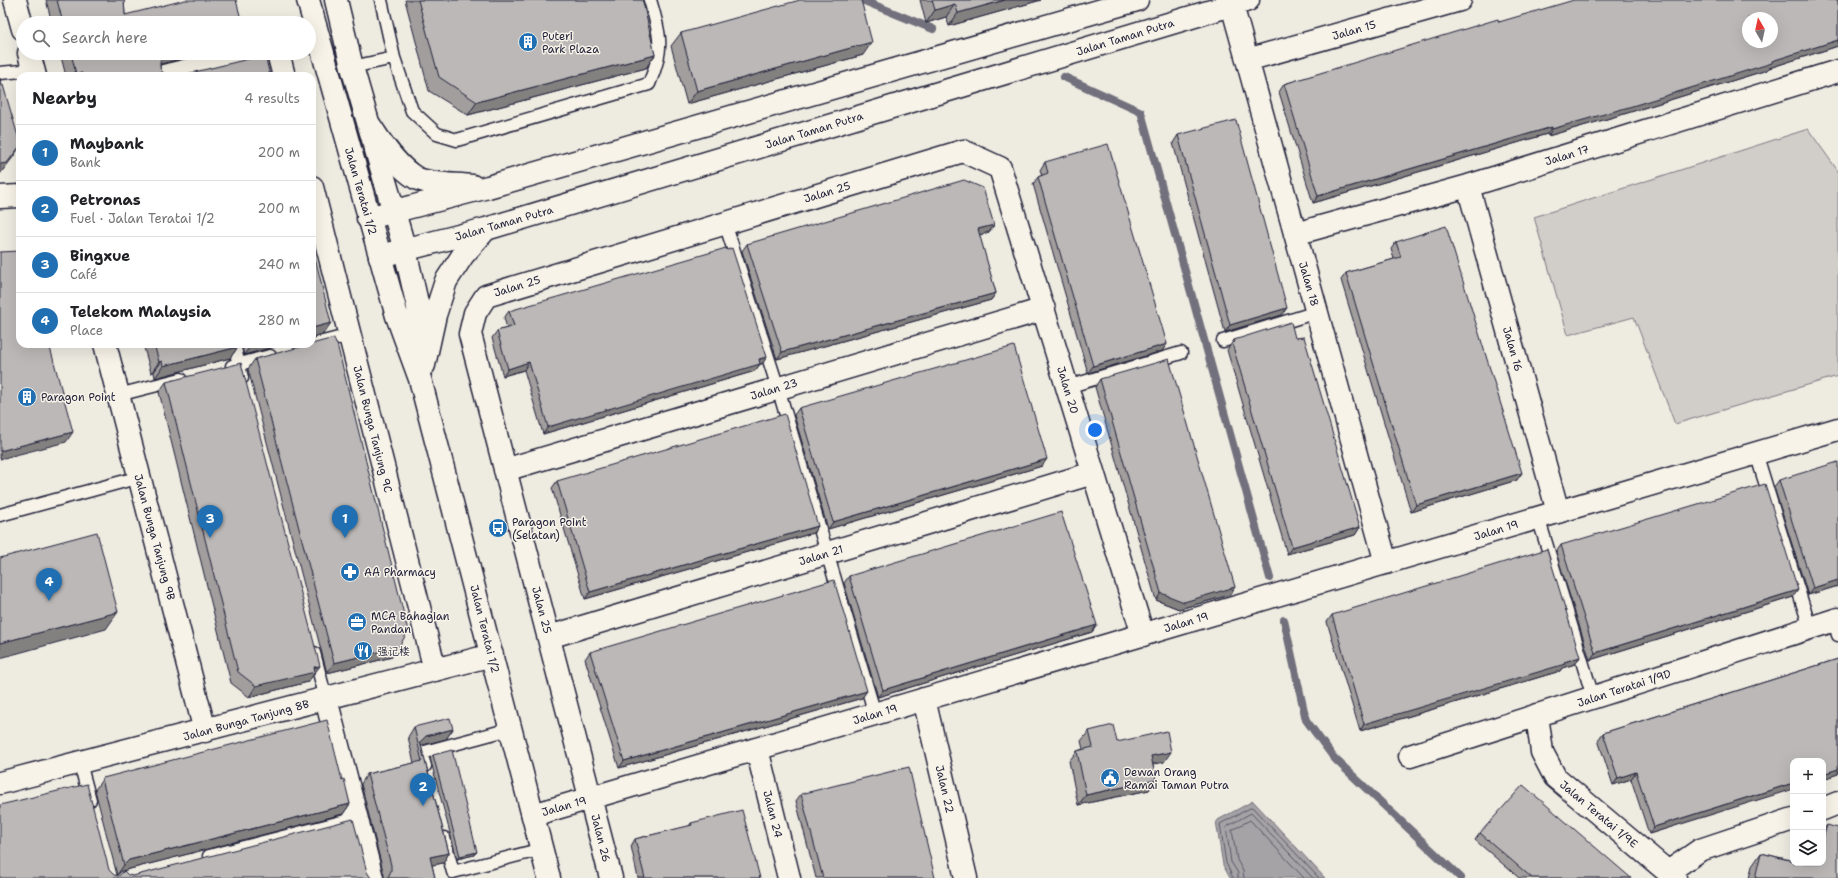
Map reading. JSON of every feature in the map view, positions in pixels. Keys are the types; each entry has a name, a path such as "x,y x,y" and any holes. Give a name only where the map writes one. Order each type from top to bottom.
{"street":[{"path":"16,0 20,16"},
{"name":"Jalan Teratai 1/2","path":"308,0 310,16"},
{"name":"Jalan Teratai 1/2","path":"336,0 352,67 405,250 418,307 420,380"},
{"path":"368,218 488,187 1135,0"},
{"name":"Jalan 15","path":"1247,60 1460,0"},
{"name":"Jalan 18","path":"1240,2 1247,60 1386,563"},
{"name":"Jalan Taman Putra","path":"380,256 486,229 1240,2"},
{"name":"Jalan Teratai 1/2","path":"316,46 397,316 420,380 549,878"},
{"path":"180,72 229,60"},
{"path":"280,60 283,72"},
{"name":"Jalan 17","path":"1295,234 1468,186 1838,71"},
{"path":"368,122 384,147 417,178 435,182 488,187"},
{"name":"Jalan 25","path":"591,799 470,334 475,313 486,296 964,151 1000,168"},
{"name":"Jalan 20","path":"1000,168 1143,635"},
{"name":"Jalan 16","path":"1468,186 1548,515"},
{"path":"0,197 16,196"},
{"name":"Jalan Bunga Tanjung 9C","path":"316,203 435,670"},
{"path":"420,380 435,315 446,281 464,255 486,229"},
{"name":"Jalan 23","path":"505,470 1044,309"},
{"name":"Jalan Bunga Tanjung 9B","path":"106,348 205,731"},
{"name":"Jalan 19","path":"533,816 1838,429"},
{"name":"Jalan 21","path":"549,637 1093,473"},
{"name":"Jalan Teratai 1/9D","path":"1410,756 1810,628 1836,625"},
{"name":"Jalan Bunga Tanjung 8B","path":"0,783 205,731 492,655"},
{"path":"326,699 372,878"},
{"name":"Jalan 22","path":"924,700 966,878"},
{"name":"Jalan Teratai 1/9E","path":"1537,715 1542,752 1555,777 1672,875"},
{"name":"Jalan 24","path":"757,749 790,878"},
{"name":"Jalan 26","path":"591,799 611,878"},
{"path":"1826,807 1838,803"},
{"path":"1672,875 1700,850 1790,820"}],"lane":[{"path":"381,0 394,58 412,111 437,134 457,140 649,84 657,64 661,40 650,0"},
{"path":"352,67 394,58"},
{"path":"0,73 33,66"},
{"path":"725,223 778,388 875,714"},
{"path":"1223,341 1316,312"},
{"path":"316,344 350,335"},
{"path":"235,348 245,387"},
{"path":"224,368 283,352"},
{"path":"1068,387 1181,353"},
{"path":"118,395 194,376"},
{"path":"1756,453 1810,628"},
{"path":"0,515 140,477"},
{"path":"1548,515 1593,697"},
{"path":"310,638 326,699"},
{"path":"427,775 421,752 510,729"},
{"path":"80,763 92,809"},
{"path":"199,858 357,818"},
{"path":"441,828 453,872 542,849"}],"shaded area":[{"path":"1808,129 1838,171 1838,376 1675,424 1634,317 1568,335 1534,217"}],"water":[{"path":"1253,801 1325,878 1230,878 1223,865 1216,821"}],"building":[{"path":"57,0 124,0 125,15 185,0 236,0 240,16 61,16"},
{"name":"Puteri Park Plaza","path":"418,0 641,0 643,2 655,55 477,102 439,77"},
{"path":"800,0 861,0 872,42 697,91 681,33"},
{"path":"932,0 1005,0 958,13 955,4 935,10"},
{"path":"1574,0 1838,0 1838,40 1772,61 1772,63 1629,107 1552,129 1552,127 1318,196 1284,84 1498,19 1499,22"},
{"path":"73,60 161,60 160,68 162,72 76,72"},
{"path":"244,60 266,60 269,72 195,72"},
{"path":"0,78 16,129 16,151 7,163 0,164"},
{"path":"1236,120 1287,308 1230,325 1178,135"},
{"path":"1108,144 1167,344 1093,366 1038,177 1048,173 1045,162"},
{"path":"964,180 983,188 994,225 978,229 996,293 782,352 747,244"},
{"path":"1446,226 1522,473 1416,505 1346,273 1401,257 1396,242"},
{"path":"726,248 727,250 732,248 767,357 759,359 760,364 548,427 529,362 508,369 497,331 514,326 509,311"},
{"name":"Paragon Point","path":"16,251 16,348 50,348 73,432 0,451 0,252"},
{"path":"316,261 331,323 316,327"},
{"path":"1291,322 1295,338 1304,337 1360,527 1292,547 1232,343 1235,342 1234,340"},
{"path":"334,338 337,344 408,631 399,647 334,663 255,359 296,348 316,348 316,343"},
{"path":"1014,346 1047,459 833,522 799,408"},
{"path":"155,348 234,348 163,366 162,361 159,362"},
{"path":"1169,359 1235,587 1184,602 1161,593 1100,379"},
{"path":"241,363 320,666 314,667 315,672 256,686 238,672 166,382"},
{"path":"785,414 818,526 590,592 557,481"},
{"path":"1838,462 1838,580 1813,588 1779,480"},
{"path":"1765,484 1798,590 1595,653 1561,545"},
{"path":"1061,512 1097,625 883,690 849,576"},
{"path":"97,532 118,612 0,643 0,558"},
{"path":"1547,549 1580,657 1564,662 1565,664 1364,724 1332,615"},
{"path":"834,580 867,691 624,761 590,652"},
{"path":"1838,659 1838,769 1826,773 1826,758 1790,758 1790,784 1654,827 1636,772 1618,778 1603,733"},
{"path":"450,718 453,729 426,736 420,742 449,853 430,857 435,878 386,878 391,871 391,865 367,774 422,761 414,727"},
{"path":"327,720 342,780 344,779 350,804 129,860 124,865 102,779 103,778"},
{"name":"Dewan Orang Ramai Taman Putra","path":"1113,725 1117,742 1167,731 1171,752 1151,756 1156,780 1086,795 1077,751 1093,747 1089,731"},
{"path":"452,750 477,852 460,856 433,755"},
{"path":"909,767 935,878 823,878 801,794"},
{"path":"87,784 109,870 114,875 119,876 124,871 128,875 133,876 353,819 367,872 371,878 0,878 0,805"},
{"path":"1523,785 1631,878 1532,878 1480,833"},
{"path":"742,810 760,878 645,878 635,839 692,825 691,823"},
{"path":"1827,825 1838,828 1838,878 1755,878 1761,853 1790,860 1790,866 1826,866"}],"waterway":[{"path":"862,0 933,29"},
{"path":"1064,77 1141,112 1270,578"},
{"path":"1284,620 1306,720 1334,758 1461,878"}],"place":[{"name":"Puteri Park Plaza","path":"528,42"},
{"name":"Paragon Point","path":"27,397"},
{"name":"Paragon Point (Selatan)","path":"498,528"},
{"name":"Bingxue","path":"210,538"},
{"name":"Maybank","path":"345,538"},
{"name":"AA Pharmacy","path":"350,572"},
{"name":"Telekom Malaysia","path":"49,601"},
{"name":"MCA Bahagian Pandan","path":"357,622"},
{"name":"强记楼","path":"363,651"},
{"name":"Dewan Orang Ramai Taman Putra","path":"1110,778"},
{"name":"Petronas","path":"423,806"}]}
